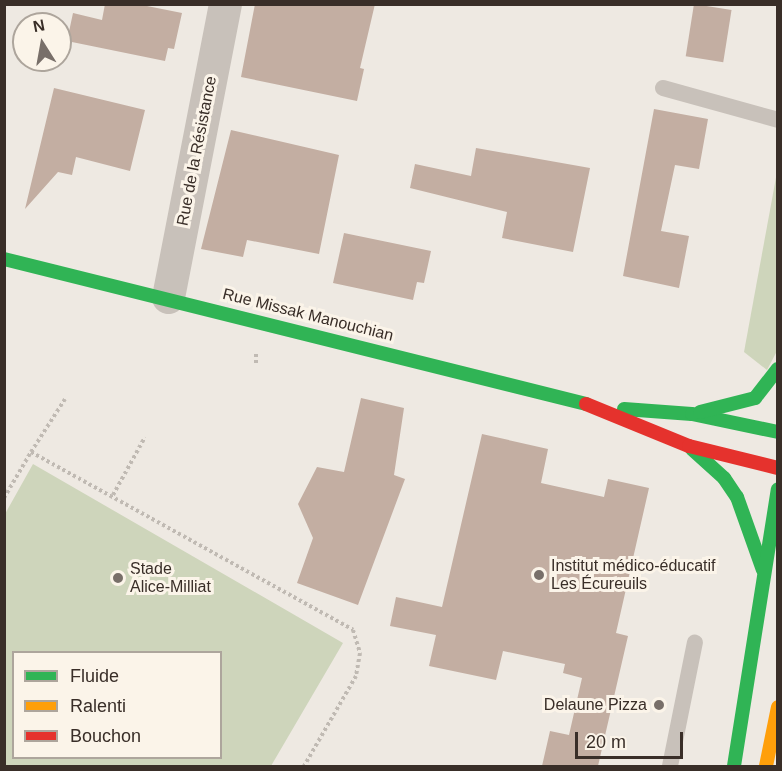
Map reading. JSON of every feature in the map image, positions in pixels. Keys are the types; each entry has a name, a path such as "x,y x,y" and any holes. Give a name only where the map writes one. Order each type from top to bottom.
{"street":[{"name":"Rue de la Résistance","path":"168,297 225,4"},
{"name":"Rue Missak Manouchian","path":"4,260 168,297 601,408 689,446 777,468"},
{"path":"692,414 755,398 777,369"},
{"name":"Rue Missak Manouchian","path":"601,408 692,414 777,432"},
{"path":"639,424 674,423 729,437"},
{"path":"689,446 724,478 737,497 765,577"},
{"path":"734,766 777,489"},
{"path":"766,766 777,707"}],"lane":[{"path":"663,88 777,120"},
{"path":"670,766 695,642"}],"path":[{"path":"4,498 65,399"},
{"path":"113,495 145,437"},
{"path":"32,452 353,630 360,653 356,676 304,766"}],"green space":[{"path":"777,172 777,351 767,370 744,352"},
{"name":"Stade Alice-Milliat","path":"33,464 343,643 271,766 5,766 5,514"}],"building":[{"path":"105,4 137,4 182,13 174,49 168,48 165,61 72,42 73,13 102,20"},
{"path":"255,4 375,4 360,68 364,69 357,101 241,77"},
{"path":"694,4 732,10 723,62 686,56"},
{"path":"54,88 145,110 130,171 76,157 72,175 58,172 25,209"},
{"path":"654,109 708,119 699,169 675,165 661,231 689,236 679,288 623,276"},
{"path":"231,130 339,155 319,254 247,240 243,257 201,249"},
{"path":"476,148 590,168 573,252 502,238 507,212 410,188 415,164 471,176"},
{"path":"344,233 431,251 424,283 417,282 413,300 333,283"},
{"path":"361,398 404,408 394,475 405,479 358,605 297,583 313,538 298,504 317,467 344,472"},
{"name":"Institut médico-éducatif Les Écureuils","path":"482,434 548,449 541,483 604,497 608,479 649,488 616,633 628,636 598,766 542,766 550,731 569,735 582,678 563,673 565,664 503,651 496,680 429,666 436,635 390,626 396,597 442,607"}],"traffic: fast":[{"path":"4,259 586,404"},
{"path":"700,412 755,398 778,369"},
{"path":"624,409 692,414 778,432"},
{"path":"692,449 724,478 737,497 763,570"},
{"path":"734,766 778,489"}],"traffic: slow":[{"path":"766,766 778,707"}],"traffic: jam":[{"path":"586,404 689,446 778,468"}],"place":[{"name":"Institut médico-éducatif Les Écureuils","path":"539,575"},
{"name":"Stade Alice-Milliat","path":"118,578"},
{"name":"Delaune Pizza","path":"659,705"}]}
